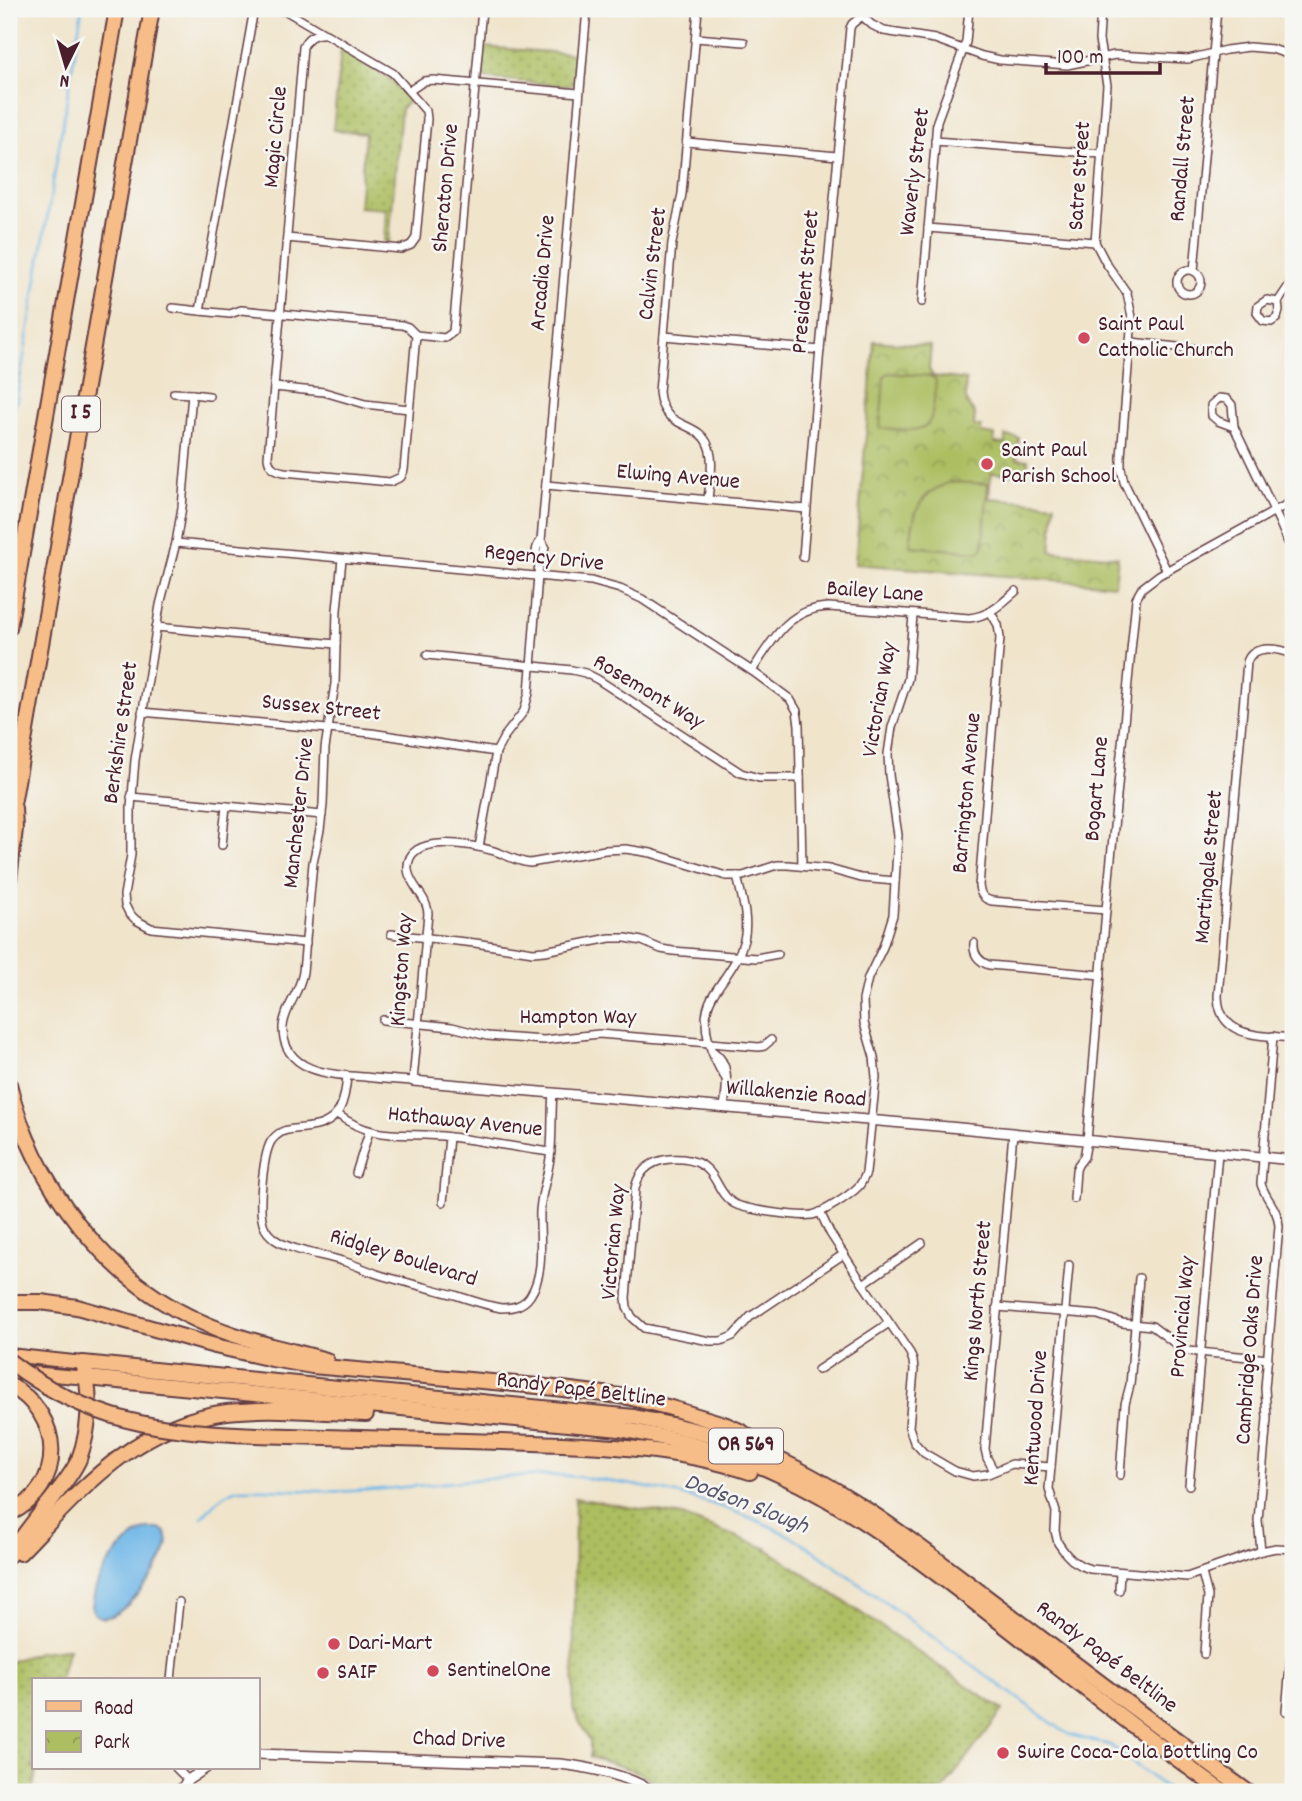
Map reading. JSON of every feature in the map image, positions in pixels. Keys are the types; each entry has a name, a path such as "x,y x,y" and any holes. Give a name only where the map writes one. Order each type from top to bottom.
{"highway":[{"name":"I 5","path":"9,628 117,9"},
{"name":"I 5","path":"9,819 152,9"},
{"path":"9,590 23,550"},
{"path":"9,880 15,829 14,799"},
{"path":"9,1084 21,1123 39,1163 62,1202 107,1256 147,1291 175,1310 220,1330 261,1344 361,1370"},
{"path":"9,1302 77,1307 253,1355 312,1366 538,1386 628,1397 724,1424 761,1444 779,1461"},
{"path":"9,1361 62,1396 85,1407 154,1427 257,1435 576,1444 659,1450 700,1457 771,1480 804,1494 945,1580"},
{"path":"9,1555 65,1482 78,1460 88,1418 89,1395 83,1363"},
{"name":"Randy Papé Beltline","path":"83,1363 634,1417 719,1437 755,1449 800,1470 874,1515 1248,1792"},
{"name":"Randy Papé Beltline","path":"87,1378 620,1429 706,1447 776,1472 807,1487 884,1534 1223,1792"},
{"path":"9,1385 28,1398 42,1414 51,1437 52,1460 45,1482 38,1493 29,1503 9,1514"},
{"path":"9,1564 93,1478 128,1450 156,1434 191,1421 225,1413 259,1410 368,1414 402,1409"}],"main road":[{"name":"Randy Papé Beltline","path":"9,1355 83,1363"},
{"name":"Randy Papé Beltline","path":"9,1371 87,1378"}],"street":[{"path":"200,311 254,9"},
{"path":"266,9 286,11 391,71 426,111 427,120 416,235 411,245 397,249 287,238"},
{"name":"Sheraton Drive","path":"416,335 445,338 453,332 482,9"},
{"name":"Arcadia Drive","path":"479,847 496,752 526,706 539,562 536,556 537,545 541,541 587,9"},
{"name":"Calvin Street","path":"698,9 681,206 672,243 660,400 670,419 696,431 708,444 712,457 708,500"},
{"path":"856,9 884,32 935,39 995,59 1060,65 1120,55 1188,59 1249,47 1293,55"},
{"name":"Waverly Street","path":"922,302 935,141 940,110 964,49 969,9"},
{"name":"Satre Street","path":"1101,9 1099,40 1107,85 1095,242 1127,293 1132,317 1121,468 1124,482 1167,571"},
{"name":"Randall Street","path":"1194,271 1217,9"},
{"name":"President Street","path":"803,556 849,28 862,16"},
{"name":"Magic Circle","path":"326,34 314,35 303,47 268,457 271,466 284,472 390,482 398,480 404,470 409,409"},
{"path":"696,38 744,42"},
{"path":"409,91 428,80 579,93"},
{"path":"935,141 1101,155"},
{"path":"687,142 837,156"},
{"path":"928,228 1095,242"},
{"path":"1278,302 1290,284 1293,266"},
{"path":"173,308 230,314 241,310 402,325 416,335 409,409 365,404 324,392 274,387"},
{"path":"664,337 820,350"},
{"path":"1131,342 1205,350"},
{"path":"174,393 209,396"},
{"name":"Berkshire Street","path":"192,394 184,492 176,543 156,627 131,797 131,855 124,895 126,909 136,920 147,927 157,929 306,943"},
{"path":"1293,398 1293,407"},
{"path":"1234,427 1293,549"},
{"name":"Elwing Avenue","path":"546,485 806,509"},
{"path":"1167,571 1293,501"},
{"name":"Regency Drive","path":"176,543 597,582 642,599 752,671 785,695 795,707 799,726 802,866"},
{"name":"Manchester Drive","path":"299,1062 287,1047 283,1027 287,1012 301,985 313,863 322,815 324,761 335,684 337,610 342,559"},
{"name":"Bogart Lane","path":"1074,1199 1076,1170 1084,1157 1087,1141 1135,606 1142,588 1167,571"},
{"path":"991,612 1016,591"},
{"name":"Bailey Lane","path":"752,671 781,628 806,611 829,607 969,618 991,612"},
{"name":"Barrington Avenue","path":"991,612 998,625 1000,638 979,886 982,898 1106,910"},
{"name":"Victorian Way","path":"844,1254 750,1317 733,1336 725,1340 649,1330 639,1326 627,1307 635,1189 640,1175 652,1163 669,1158 690,1160 700,1164 712,1175 724,1196 733,1203 744,1208 810,1215 820,1212 853,1191 864,1178 869,1162 876,1070 864,1023 863,1000 868,978 883,947 893,915 898,828 888,754 893,723 908,679 913,615"},
{"path":"156,627 336,644"},
{"name":"Martingale Street","path":"1273,1036 1234,1029 1221,1015 1218,1001 1247,662 1251,654 1260,649 1293,654"},
{"name":"Rosemont Way","path":"427,654 572,670 592,676 741,772 759,778 800,778"},
{"name":"Sussex Street","path":"142,712 388,735 496,752"},
{"path":"131,797 322,815"},
{"path":"222,845 226,806"},
{"path":"407,845 414,851 432,844 479,847 530,863 605,850 632,849 716,874 737,876 777,865 829,869 866,879 895,881"},
{"name":"Kingston Way","path":"413,1081 427,906 409,872 409,862 414,851"},
{"path":"724,1108 726,1070 721,1057 713,1052 706,1024 708,1006 739,957 745,934 746,921 737,876"},
{"path":"391,934 539,951 621,937 637,939 668,951 761,958 778,954"},
{"path":"974,943 974,952 980,960 993,966 1101,975"},
{"name":"Hampton Way","path":"383,1020 456,1027 483,1035 544,1040 599,1034 759,1047 771,1040"},
{"path":"1273,1036 1293,1038"},
{"name":"Cambridge Oaks Drive","path":"1261,1550 1258,1520 1267,1418 1265,1390 1279,1226 1276,1209 1262,1187 1273,1036"},
{"name":"Willakenzie Road","path":"299,1062 321,1072 347,1076 1013,1133 1293,1160"},
{"path":"337,1114 345,1100 347,1076"},
{"path":"530,1312 523,1302 533,1290 537,1276 540,1207 551,1152 553,1093"},
{"name":"Hathaway Avenue","path":"337,1114 369,1132 449,1136 551,1152"},
{"name":"Ridgley Boulevard","path":"337,1114 318,1126 285,1130 270,1143 265,1158 261,1211 269,1235 289,1246 491,1306 512,1307 523,1302"},
{"path":"356,1173 369,1132"},
{"name":"Kings North Street","path":"994,1471 985,1449 1013,1133"},
{"path":"443,1202 449,1136"},
{"name":"Provincial Way","path":"1188,1485 1218,1153"},
{"path":"820,1212 830,1233 910,1353 914,1370 909,1422 914,1442 927,1456 963,1474 979,1476 1012,1464 1051,1467"},
{"path":"863,1284 922,1243"},
{"name":"Kentwood Drive","path":"1069,1265 1049,1492 1055,1510 1056,1536 1061,1548 1072,1560 1090,1569 1184,1577 1202,1573 1261,1550 1293,1549"},
{"path":"1120,1475 1139,1278"},
{"path":"997,1307 1098,1315 1119,1322 1156,1328 1185,1350 1268,1359"},
{"path":"818,1370 889,1323"},
{"path":"1119,1590 1120,1572"},
{"path":"1202,1573 1209,1595 1204,1654"},
{"path":"171,1678 179,1602"},
{"path":"1286,1711 1293,1633"},
{"name":"Chad Drive","path":"259,1754 560,1764 607,1772 655,1792"},
{"path":"178,1770 188,1780"},
{"path":"178,1792 188,1780 203,1770"}],"green space":[{"path":"483,47 576,54 579,57 575,82 568,86 485,78 481,72"},
{"path":"341,50 391,79 409,101 401,109 389,242 384,242 386,209 359,207 365,133 333,130"},
{"name":"Saint Paul Parish School","path":"874,341 931,346 929,369 933,376 966,380 967,402 975,413 974,426 981,427 981,433 995,435 994,443 1005,444 1005,436 1019,438 1017,459 1028,460 1027,475 991,473 989,498 1055,504 1051,551 1118,557 1115,585 855,564"},
{"path":"888,373 930,376 936,380 933,410 926,425 920,429 880,428 884,377"},
{"path":"951,482 988,484 983,548 978,552 910,546 919,506 931,492"},
{"path":"575,1498 682,1516 766,1548 1003,1710 941,1792 674,1792 638,1772 590,1757 590,1742 573,1709"},
{"path":"69,1649 60,1678 32,1678 32,1770 37,1770 32,1792 9,1792 9,1662 38,1652"}],"water":[{"path":"147,1529 165,1531 167,1537 167,1547 158,1567 140,1591 119,1611 109,1616 97,1616 92,1602 99,1578 112,1558 128,1542"}],"waterway":[{"path":"16,404 82,9"},
{"name":"Dodson Slough","path":"202,1517 218,1500 237,1489 353,1491 543,1476 575,1476 632,1485 708,1503 756,1520 803,1543 1063,1731 1110,1745 1171,1792"}],"place":[{"name":"Saint Paul Catholic Church","path":"1084,338"},
{"name":"Saint Paul Parish School","path":"987,464"},
{"name":"Dari-Mart","path":"334,1644"},
{"name":"SentinelOne","path":"433,1671"},
{"name":"SAIF","path":"323,1673"},
{"name":"Swire Coca-Cola Bottling Co","path":"1003,1753"}]}
